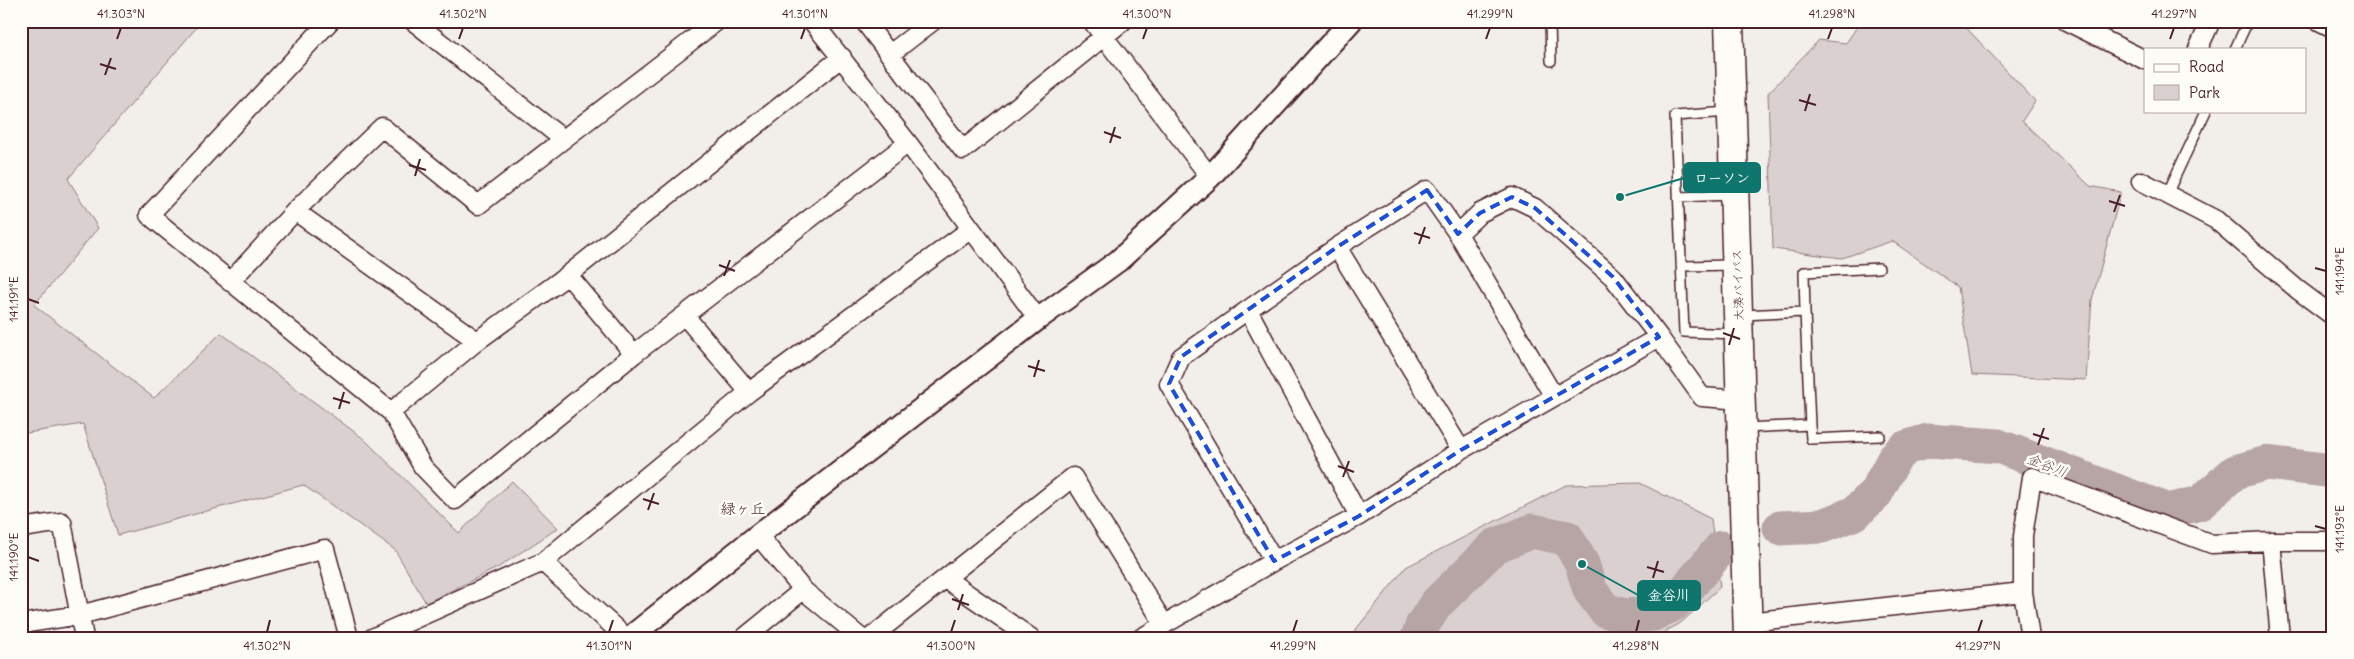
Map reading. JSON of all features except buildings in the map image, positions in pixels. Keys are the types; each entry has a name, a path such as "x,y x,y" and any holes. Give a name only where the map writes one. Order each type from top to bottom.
{"highway":[{"name":"大湊バイパス","path":"1730,21 1748,630"}],"street":[{"path":"330,21 149,215 391,412 423,467 454,500 634,354 908,143"},
{"path":"413,21 563,139"},
{"path":"230,282 295,211 382,126 478,205 717,21"},
{"path":"812,21 908,143 1038,319"},
{"path":"864,21 963,150 1123,21"},
{"path":"890,54 933,21"},
{"path":"1092,21 1210,177"},
{"path":"543,562 627,638 1038,319 1118,261 1210,177 1351,21"},
{"path":"2066,21 2144,60"},
{"path":"2198,48 2211,21"},
{"path":"2319,21 2333,28"},
{"path":"391,412 477,341 568,275 842,57"},
{"path":"2141,181 2216,220 2298,290 2333,316"},
{"path":"1274,561 1169,384 1181,357 1337,247 1427,190 1458,234 1553,395"},
{"path":"1458,234 1480,214 1512,197 1535,208 1613,276 1702,397 1741,400"},
{"path":"295,211 477,341"},
{"path":"372,638 543,562 749,392 971,229"},
{"path":"1337,247 1461,450"},
{"path":"568,275 634,354"},
{"path":"1248,310 1359,516"},
{"path":"685,316 749,392"},
{"path":"1141,638 1274,561 1359,516 1461,450 1553,395 1659,337"},
{"path":"2030,638 2023,592 2024,536 2032,476 2212,544 2271,541 2333,541"},
{"path":"870,638 1073,477 1164,624"},
{"path":"21,528 62,522 84,638"},
{"path":"758,535 803,590 862,638"},
{"path":"2271,541 2280,638"},
{"path":"21,624 80,615 324,549 348,638"},
{"path":"946,579 1031,638"},
{"path":"744,638 803,590"},
{"path":"1748,630 2023,592"}],"lane":[{"path":"1550,21 1551,61"},
{"path":"2235,48 2248,21"},
{"path":"1732,111 1675,116 1684,332 1805,312"},
{"path":"2167,194 2206,112"},
{"path":"1678,197 1735,195"},
{"path":"1682,266 1737,265"},
{"path":"1879,268 1804,272 1811,438 1880,436"},
{"path":"1742,428 1810,425"}],"highlighted area":[{"path":"1427,190 1458,234 1480,213 1512,197 1535,208 1613,277 1659,337 1461,450 1359,516 1274,561 1169,384 1181,357 1337,247"}],"green space":[{"path":"21,21 202,21 68,179 98,228 34,305 154,398 221,333 364,439 459,533 512,481 558,528 499,567 426,603 395,550 303,485 118,535 83,424 21,434"},
{"path":"1861,21 1960,21 2035,101 2022,121 2090,186 2121,192 2092,300 2086,380 1972,375 1958,287 1892,241 1842,258 1773,249 1768,93 1819,40 1846,43"},
{"path":"1640,483 1711,519 1720,587 1682,622 1655,638 1349,638 1406,567 1566,485"}],"waterway":[{"name":"金谷川","path":"1780,528 1822,526 1855,513 1876,493 1895,457 1905,448 1928,441 1998,446 2169,511 2200,503 2235,472 2267,463 2333,471"},
{"name":"金谷川","path":"1418,638 1423,624 1436,604 1495,546 1532,531 1567,538 1582,564 1590,590 1605,610 1624,616 1653,614 1674,604 1721,548"}],"place":[{"name":"ローソン","path":"1620,197"},
{"name":"金谷川","path":"1582,564"}],"district":[{"name":"緑ヶ丘","path":"743,509"}]}
